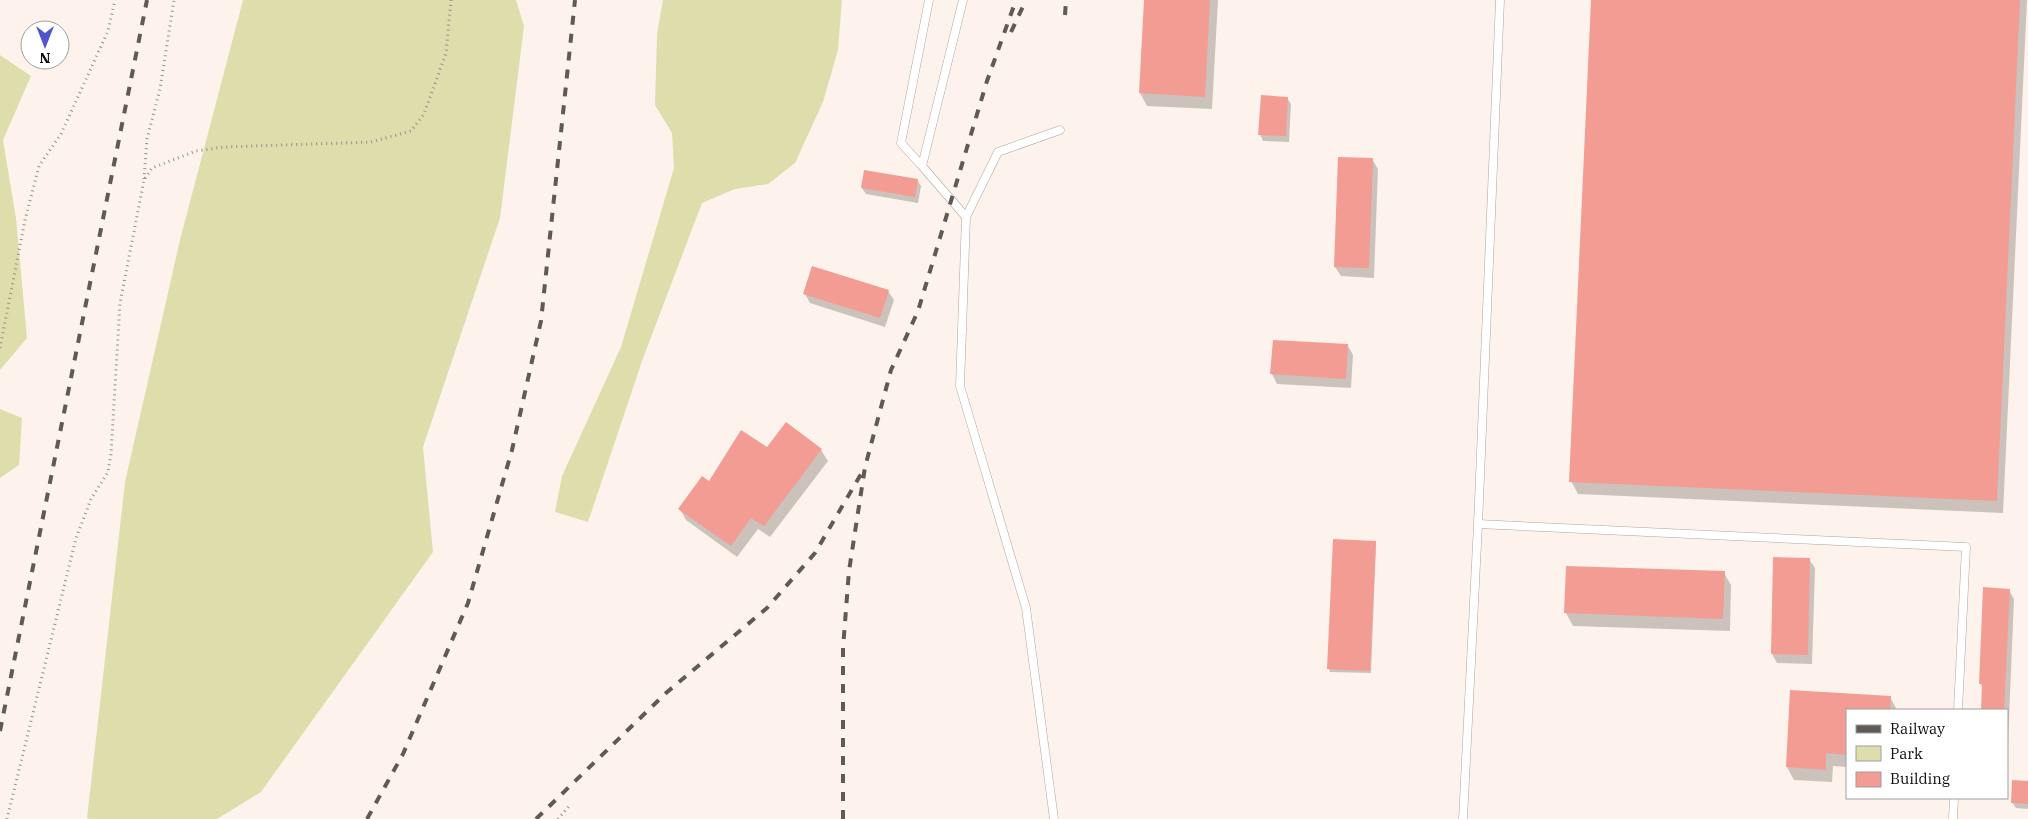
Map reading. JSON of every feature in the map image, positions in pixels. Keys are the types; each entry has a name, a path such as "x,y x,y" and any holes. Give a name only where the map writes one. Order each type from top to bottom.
{"lane":[{"path":"929,0 901,143 966,217"},
{"path":"922,166 962,0"},
{"path":"1463,819 1478,524 1500,0"},
{"path":"1054,819 1026,608 960,386 966,217 998,152 1060,130"},
{"path":"1478,524 1966,547 1958,709"},
{"path":"1953,819 1954,799"}],"path":[{"path":"0,348 25,220 39,166 61,134 108,31 115,0"},
{"path":"7,819 76,538 91,499 108,472 111,454 120,303 144,180 147,139 160,89 174,0"},
{"path":"144,180 152,168 196,151 224,148 371,142 411,131 424,114 446,53 451,0"},
{"path":"558,819 570,805"}],"green space":[{"path":"243,0 516,0 524,26 500,218 423,447 433,552 261,792 217,819 90,819 87,818 125,482 180,240"},
{"path":"663,0 842,0 838,50 823,102 795,163 768,184 735,189 702,203 642,361 588,522 555,512 562,476 621,347 674,168 672,133 655,105 657,34"},
{"path":"0,55 31,76 3,140 16,218 27,338 0,370"},
{"path":"0,409 22,418 19,465 0,478"}],"building":[{"path":"1144,0 1210,0 1205,97 1139,93"},
{"path":"1591,0 2020,0 1997,501 1569,482"},
{"path":"1261,95 1288,97 1286,136 1258,135"},
{"path":"1338,157 1373,158 1369,268 1334,267"},
{"path":"864,170 918,179 915,197 861,188"},
{"path":"812,266 889,290 880,318 803,294"},
{"path":"1273,340 1348,344 1346,379 1270,374"},
{"path":"786,422 822,449 764,526 751,518 731,546 678,509 702,476 709,481 741,430 767,447"},
{"path":"1333,539 1376,541 1370,671 1327,669"},
{"path":"1773,557 1810,558 1808,655 1771,654"},
{"path":"1566,566 1725,571 1723,619 1564,613"},
{"path":"1983,587 2010,589 2004,709 1981,709 1982,684 1979,684"},
{"path":"1790,690 1891,696 1890,709 1846,709 1846,755 1826,753 1826,770 1786,767"},
{"path":"2012,780 2028,781 2028,804 2011,803"}],"railway":[{"path":"0,731 147,0"},
{"path":"367,819 403,754 468,603 512,450 541,321 575,0"},
{"path":"843,819 843,648 849,571 865,467 891,370 918,311 987,81 1016,0"},
{"path":"1011,32 1026,0"},
{"path":"1065,15 1066,0"},
{"path":"536,819 666,693 767,608 815,553 861,474"}]}
